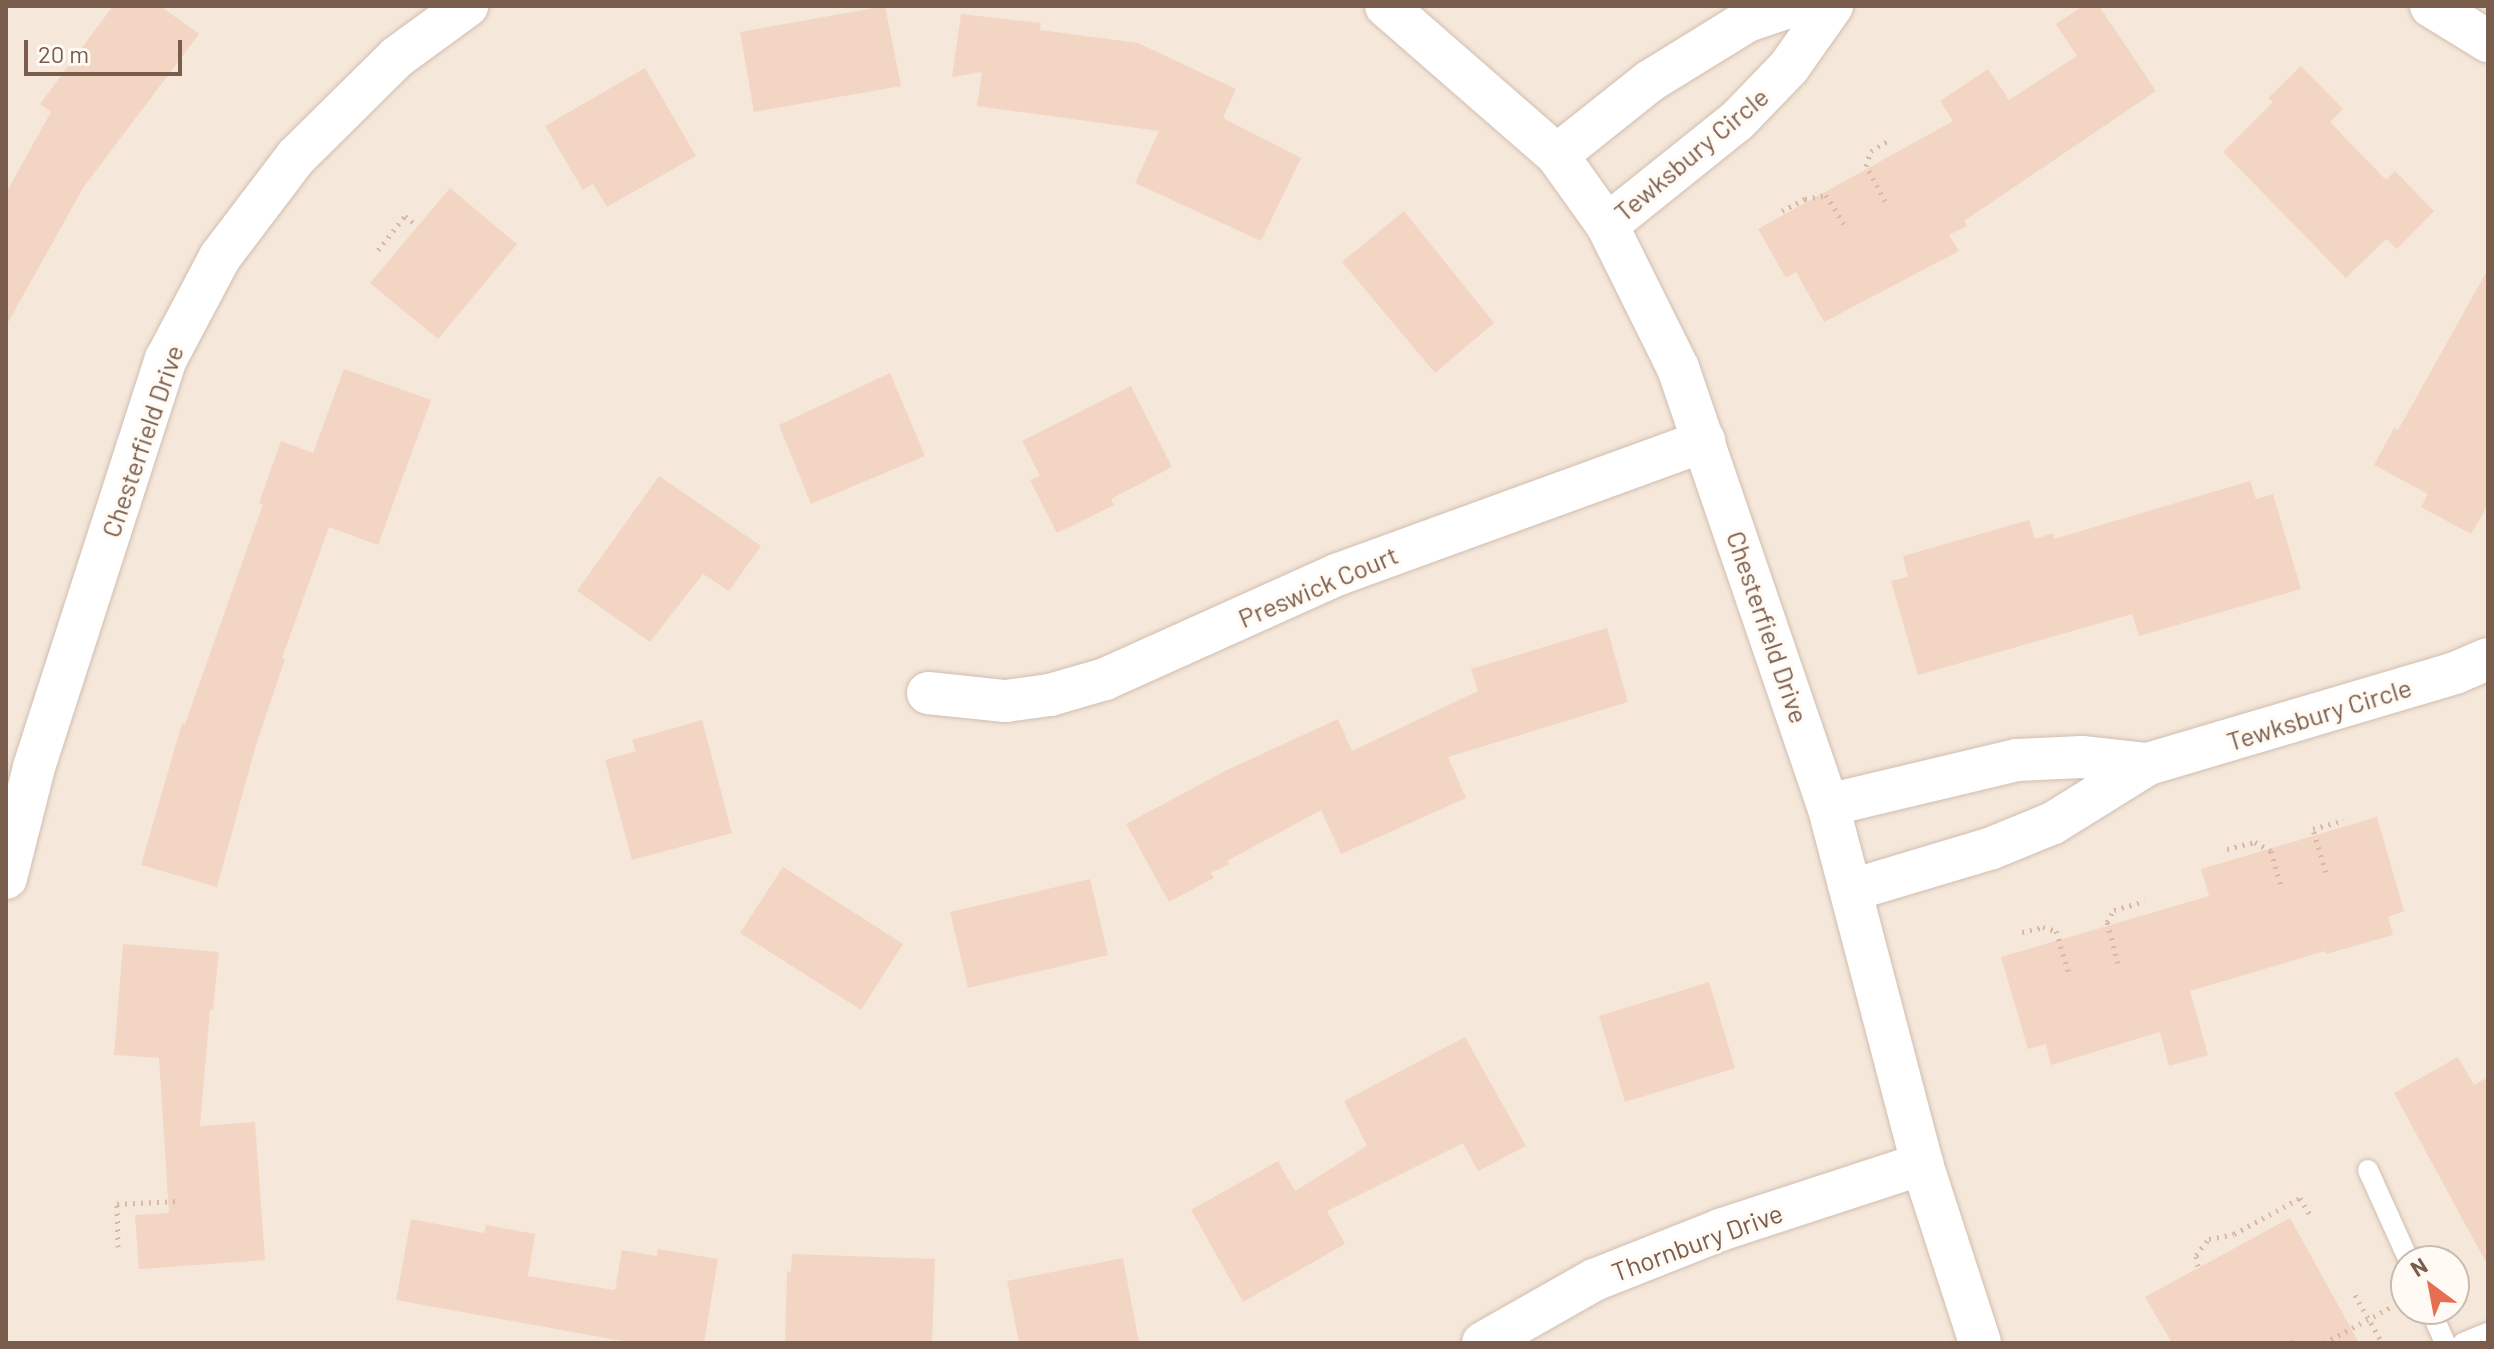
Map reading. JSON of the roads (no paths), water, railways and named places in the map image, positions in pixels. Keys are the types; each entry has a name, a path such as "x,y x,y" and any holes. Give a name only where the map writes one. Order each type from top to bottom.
{"street":[{"name":"Chesterfield Drive","path":"6,878 34,767 166,359 179,333 220,257 296,157 397,57 467,6"},
{"name":"Chesterfield Drive","path":"1386,6 1557,155 1607,225 1678,368 1828,805 1922,1164 1980,1343"},
{"path":"1557,155 1659,76 1747,21 1792,6"},
{"name":"Tewksbury Circle","path":"1607,225 1737,121 1789,67 1832,6"},
{"path":"2431,6 2488,41"},
{"name":"Preswick Court","path":"928,693 1006,701 1050,695 1105,679 1336,575 1704,441"},
{"name":"Tewksbury Circle","path":"1852,890 1992,848 2053,823 2148,764 2455,673 2488,659"},
{"name":"Tewksbury Circle","path":"1828,805 2017,760 2082,757 2148,764"},
{"name":"Thornbury Drive","path":"1483,1343 1594,1280 1720,1230 1922,1164"}],"lane":[{"path":"2368,1170 2402,1245"},
{"path":"2463,1343 2488,1333"}]}
